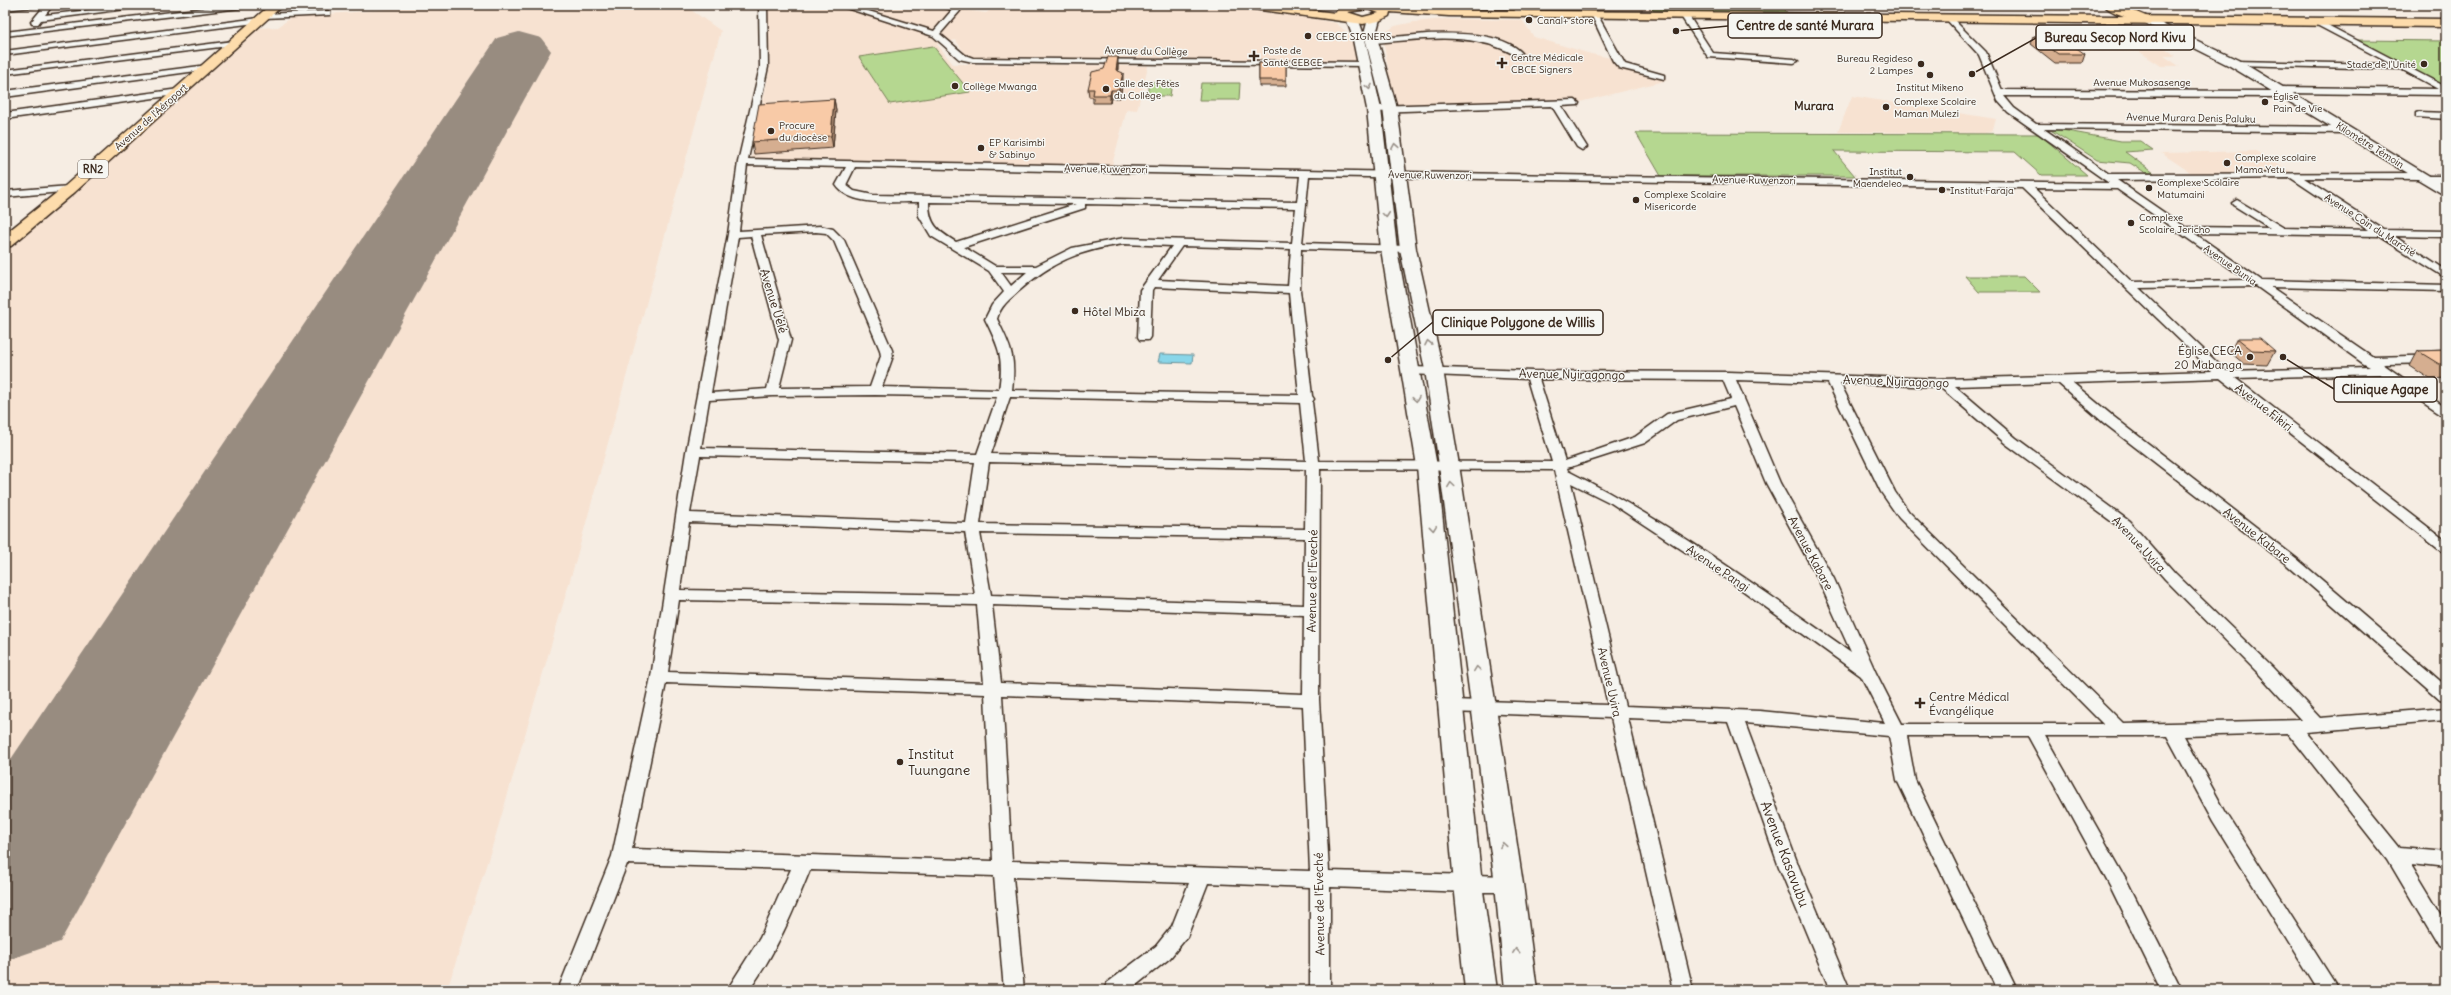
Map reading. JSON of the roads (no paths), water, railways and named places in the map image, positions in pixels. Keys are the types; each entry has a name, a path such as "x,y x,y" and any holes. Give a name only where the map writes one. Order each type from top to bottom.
{"main road":[{"name":"Avenue de l'Aéroport","path":"5,242 70,189 277,5"},
{"path":"1246,5 1290,10 1345,12 1374,11 1448,13 1518,9 1593,14 2144,18 2446,23"},
{"path":"2110,5 2144,18"},
{"path":"2123,5 2144,18"},
{"path":"1374,11 1370,34 1392,174 1412,371 1427,466 1452,706 1468,884 1481,990"},
{"path":"1345,12 1383,116"},
{"name":"Kilomètre Témoin","path":"2144,18 2234,63 2446,192"},
{"path":"1399,249 1434,370 1449,466 1482,708 1509,884 1521,990"}],"street":[{"path":"5,8 33,5"},
{"path":"15,56 49,5"},
{"path":"39,18 152,5"},
{"path":"15,56 193,12 249,5"},
{"path":"568,990 621,856 659,677 693,452 733,234 743,162 764,67 763,5"},
{"path":"841,5 936,34 957,9 943,5"},
{"path":"178,40 193,12"},
{"path":"5,53 15,56 178,40 262,18 327,13"},
{"path":"1593,14 1617,61 1622,66 1661,77"},
{"path":"1684,15 1711,54 1794,61"},
{"name":"Avenue Bunia","path":"1949,17 1983,54 2002,101 2011,110 2037,126 2104,177 2380,370 2446,413"},
{"path":"2316,21 2404,66 2446,91"},
{"path":"5,34 15,56"},
{"name":"Avenue du Collège","path":"936,34 962,57 972,60 1365,64"},
{"path":"1371,41 1457,37 1503,43 1518,52"},
{"path":"15,56 178,40 233,44"},
{"path":"2234,63 2404,66"},
{"path":"5,94 208,67"},
{"name":"Avenue Mukosasenge","path":"1998,92 2446,91"},
{"path":"5,116 179,92"},
{"path":"1383,116 1575,103"},
{"path":"1555,104 1582,147"},
{"path":"2419,115 2446,116"},
{"name":"Avenue Murara Denis Paluku","path":"2037,126 2346,130"},
{"name":"Avenue Ruwenzori","path":"743,162 2117,186"},
{"path":"852,164 841,185 847,192 873,198 1090,203 1302,205"},
{"name":"Avenue de l'Eveché","path":"1305,173 1298,246 1294,267 1294,290 1308,399 1313,465 1311,610 1312,700 1320,879 1320,990"},
{"path":"2104,177 2294,176 2422,177 2446,179"},
{"name":"Avenue Coin du Marché","path":"2294,176 2382,231 2446,275"},
{"name":"Avenue Fikiri","path":"2025,185 2222,374 2446,548"},
{"path":"5,194 70,189"},
{"path":"924,200 924,216 929,227 939,237 993,269 1010,293"},
{"path":"956,246 1090,203"},
{"path":"2237,203 2280,230"},
{"path":"733,234 826,229 831,231 839,240 886,350 887,356 875,391"},
{"path":"2180,230 2382,231 2446,234"},
{"name":"Avenue Uélé","path":"755,233 786,340 772,392"},
{"path":"1014,990 1004,868 993,690 984,600 972,528 983,457 1005,393 1009,361 991,319 995,308 1036,269 1061,256 1103,244 1124,242 1399,249"},
{"path":"1144,337 1145,297 1149,283 1179,243"},
{"path":"993,269 1036,269"},
{"path":"1149,283 1294,290"},
{"path":"2130,285 2256,283 2446,288"},
{"path":"2368,361 2446,359"},
{"name":"Avenue Nyiragongo","path":"1412,371 1434,370 1532,374 1728,376 1943,383 2062,381 2222,374 2380,370"},
{"name":"Avenue Uvira","path":"1532,374 1561,469 1683,990"},
{"name":"Avenue Kabare","path":"1728,376 1737,401 1773,483 1826,579 1868,673 1897,730 1906,780 2007,990"},
{"path":"1832,380 1888,492 1904,515 2119,729"},
{"name":"Avenue Kabare","path":"2062,381 2109,420 2290,561 2446,695"},
{"name":"Avenue Uvira","path":"1943,383 2011,441 2124,524 2170,576 2266,671 2316,725"},
{"path":"703,397 772,392 875,391 1308,399"},
{"path":"693,452 1561,469 1640,440 1672,417 1737,401"},
{"name":"Avenue Pangi","path":"1561,469 1623,505 1736,579 1868,673"},
{"path":"682,518 972,528 1312,534"},
{"path":"672,595 984,600 1311,610"},
{"path":"659,677 993,690 1312,700"},
{"path":"1452,706 1788,718 1897,730 2172,730 2292,727 2446,714"},
{"name":"Avenue Kasavubu","path":"1735,716 1789,867 1840,990"},
{"path":"2292,727 2394,855 2446,940"},
{"path":"2033,730 2118,883 2172,990"},
{"path":"2172,730 2219,816 2329,990"},
{"path":"2394,855 2446,860"},
{"path":"621,856 1468,884 1509,884"},
{"path":"737,990 761,957 773,936 804,862"},
{"path":"1114,990 1164,952 1180,931 1201,875"}],"water":[{"path":"1160,354 1193,355 1192,363 1158,362"}],"place":[{"name":"Canal+ store","path":"1529,20"},
{"name":"Centre de santé Murara","path":"1676,31"},
{"name":"CEBCE SIGNERS","path":"1308,36"},
{"name":"Poste de Santé CEBCE","path":"1254,56"},
{"name":"Centre Médicale CBCE Signers","path":"1502,63"},
{"name":"Bureau Regideso 2 Lampes","path":"1921,64"},
{"name":"Stade de l'Unité","path":"2424,64"},
{"name":"Bureau Secop Nord Kivu","path":"1972,74"},
{"name":"Institut Mikeno","path":"1930,75"},
{"name":"Collège Mwanga","path":"955,86"},
{"name":"Salle des Fêtes du Collège","path":"1106,89"},
{"name":"Église Pain de Vie","path":"2265,102"},
{"name":"Complexe Scolaire Maman Mulezi","path":"1886,107"},
{"name":"Procure du diocèse","path":"771,131"},
{"name":"EP Karisimbi & Sabinyo","path":"981,148"},
{"name":"Complexe scolaire Mama Yetu","path":"2227,163"},
{"name":"Institut Maendeleo","path":"1910,177"},
{"name":"Complexe Scolaire Matumaini","path":"2149,188"},
{"name":"Institut Faraja","path":"1942,190"},
{"name":"Complexe Scolaire Misericorde","path":"1636,200"},
{"name":"Complexe Scolaire Jericho","path":"2131,223"},
{"name":"Hôtel Mbiza","path":"1075,311"},
{"name":"Église CECA 20 Mabanga","path":"2250,357"},
{"name":"Clinique Agape","path":"2283,357"},
{"name":"Clinique Polygone de Willis","path":"1388,360"},
{"name":"Centre Médical Évangélique","path":"1920,703"},
{"name":"Institut Tuungane","path":"900,762"}],"district":[{"name":"Murara","path":"1814,105"}]}
